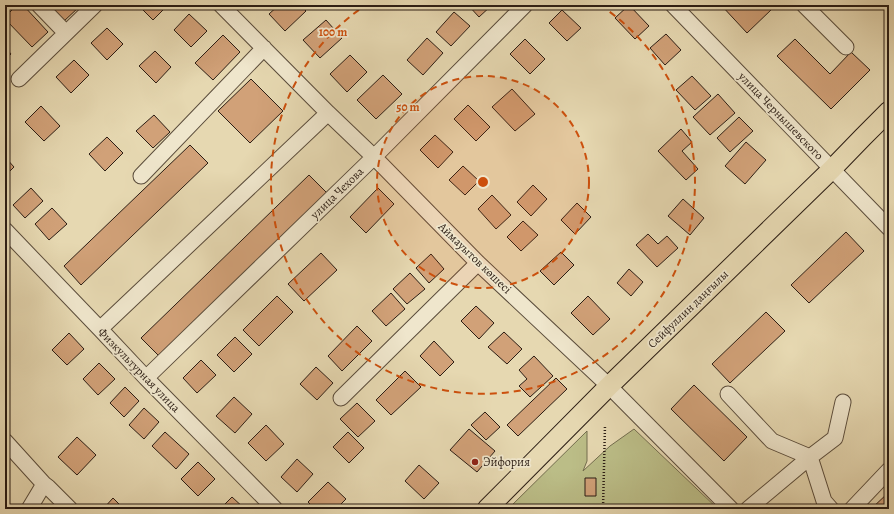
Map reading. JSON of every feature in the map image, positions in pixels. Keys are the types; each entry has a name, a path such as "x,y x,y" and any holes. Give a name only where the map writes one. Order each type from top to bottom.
{"main road":[{"name":"Сейфуллин даңғылы","path":"487,509 609,386 832,169 889,111"}],"street":[{"path":"39,5 66,33"},
{"path":"19,79 95,5"},
{"name":"Аймауытов көшесі","path":"221,5 478,263 609,386 731,509"},
{"name":"улица Чехова","path":"146,378 374,157 525,5"},
{"name":"улица Чернышевского","path":"673,5 889,228"},
{"path":"804,5 846,47"},
{"path":"141,176 264,48"},
{"path":"100,330 328,113"},
{"name":"Физкультурная улица","path":"5,230 146,378 275,509"},
{"path":"341,398 478,263"},
{"path":"728,394 772,441 810,457 824,501 831,509"},
{"path":"748,509 810,457 836,438 843,402"},
{"path":"5,441 44,484 70,509"},
{"path":"852,509 889,470"},
{"path":"29,509 44,484"}],"path":[{"path":"603,509 605,425"}],"green space":[{"path":"634,429 718,509 508,509 587,431 587,461 583,471 610,446"}],"building":[{"path":"17,5 23,5 48,32 32,47 5,19 5,17"},
{"path":"50,5 77,5 79,7 63,22 48,7"},
{"path":"138,5 168,5 153,20"},
{"path":"279,5 300,5 306,11 285,31 269,14"},
{"path":"468,5 492,5 479,17"},
{"path":"629,5 649,26 635,39 615,18"},
{"path":"721,5 768,5 772,9 747,33"},
{"path":"562,10 581,28 567,41 549,23"},
{"path":"454,12 470,26 451,46 436,32"},
{"path":"189,14 207,31 191,47 174,30"},
{"path":"326,20 342,38 320,58 303,40"},
{"path":"107,28 123,44 107,60 91,43"},
{"path":"666,34 681,50 665,65 650,48"},
{"path":"223,35 240,52 213,80 195,63"},
{"path":"427,38 443,53 423,75 407,60"},
{"path":"525,39 545,59 530,74 510,54"},
{"path":"795,39 830,74 851,52 870,70 831,109 777,56"},
{"path":"5,47 11,54 5,60"},
{"path":"155,51 171,67 156,83 139,66"},
{"path":"350,55 367,72 347,92 330,74"},
{"path":"74,60 89,75 71,93 56,77"},
{"path":"383,75 402,94 376,119 357,100"},
{"path":"692,76 711,96 695,110 676,90"},
{"path":"251,79 283,111 250,143 218,111"},
{"path":"512,89 535,114 515,131 492,107"},
{"path":"718,94 735,113 710,135 693,117"},
{"path":"468,105 490,127 476,141 454,119"},
{"path":"41,106 60,126 44,141 25,122"},
{"path":"154,115 170,132 153,148 136,131"},
{"path":"739,117 753,131 730,152 717,138"},
{"path":"681,129 692,142 682,151 698,169 686,180 658,151"},
{"path":"435,135 453,152 438,168 420,150"},
{"path":"107,137 123,153 105,171 89,154"},
{"path":"746,142 766,160 745,184 725,166"},
{"path":"190,145 208,163 81,285 64,266"},
{"path":"5,157 14,167 5,176"},
{"path":"463,166 479,181 465,195 449,180"},
{"path":"309,175 328,194 160,357 141,338"},
{"path":"533,185 547,199 531,216 517,202"},
{"path":"31,188 43,201 25,218 13,205"},
{"path":"378,188 394,204 366,233 350,217"},
{"path":"492,195 511,215 496,229 478,209"},
{"path":"683,199 704,218 690,235 668,216"},
{"path":"577,203 591,217 575,234 561,220"},
{"path":"52,208 67,224 49,240 35,224"},
{"path":"523,221 538,235 521,251 507,237"},
{"path":"846,232 864,251 809,303 791,285"},
{"path":"648,234 658,244 667,236 678,248 657,267 636,245"},
{"path":"561,252 574,265 554,285 540,271"},
{"path":"321,253 337,270 304,301 288,284"},
{"path":"431,254 444,269 429,283 416,268"},
{"path":"629,269 643,282 631,296 617,283"},
{"path":"410,273 425,289 407,304 393,289"},
{"path":"391,293 405,309 386,326 372,311"},
{"path":"277,296 293,312 259,346 243,330"},
{"path":"588,296 610,319 593,335 571,313"},
{"path":"476,306 494,323 479,339 461,321"},
{"path":"766,312 785,331 730,383 712,364"},
{"path":"357,326 372,341 342,371 328,356"},
{"path":"504,332 522,349 507,364 488,347"},
{"path":"69,333 84,349 67,365 52,350"},
{"path":"235,337 252,354 234,372 217,355"},
{"path":"434,341 454,362 440,376 420,356"},
{"path":"534,356 553,376 530,397 519,386 527,379 519,370"},
{"path":"201,360 216,375 197,393 183,378"},
{"path":"99,363 115,379 98,395 83,379"},
{"path":"316,367 333,383 317,400 300,384"},
{"path":"405,371 421,387 391,415 376,400"},
{"path":"556,378 567,389 518,436 507,425"},
{"path":"694,385 747,437 724,461 671,409"},
{"path":"125,387 139,401 124,417 110,403"},
{"path":"234,397 252,414 235,433 216,416"},
{"path":"357,403 375,421 358,437 340,419"},
{"path":"144,408 159,422 144,439 129,425"},
{"path":"485,412 500,427 486,440 471,425"},
{"path":"266,425 284,444 266,461 248,443"},
{"path":"469,429 495,451 477,472 450,450"},
{"path":"165,432 189,454 176,469 152,446"},
{"path":"348,432 364,448 349,463 333,447"},
{"path":"77,437 96,455 77,475 58,457"},
{"path":"297,459 313,474 297,492 281,477"},
{"path":"198,462 215,479 198,496 181,479"},
{"path":"419,465 439,483 424,499 405,481"},
{"path":"5,474 9,479 5,483"},
{"path":"585,478 596,478 596,496 585,496"},
{"path":"328,482 346,499 336,509 315,509 308,502"},
{"path":"889,492 889,509 871,509"},
{"path":"232,497 245,509 220,509"},
{"path":"113,498 124,509 103,509"},
{"path":"811,504 816,509 805,509"}],"place":[{"name":"Эйфория","path":"475,462"}]}
